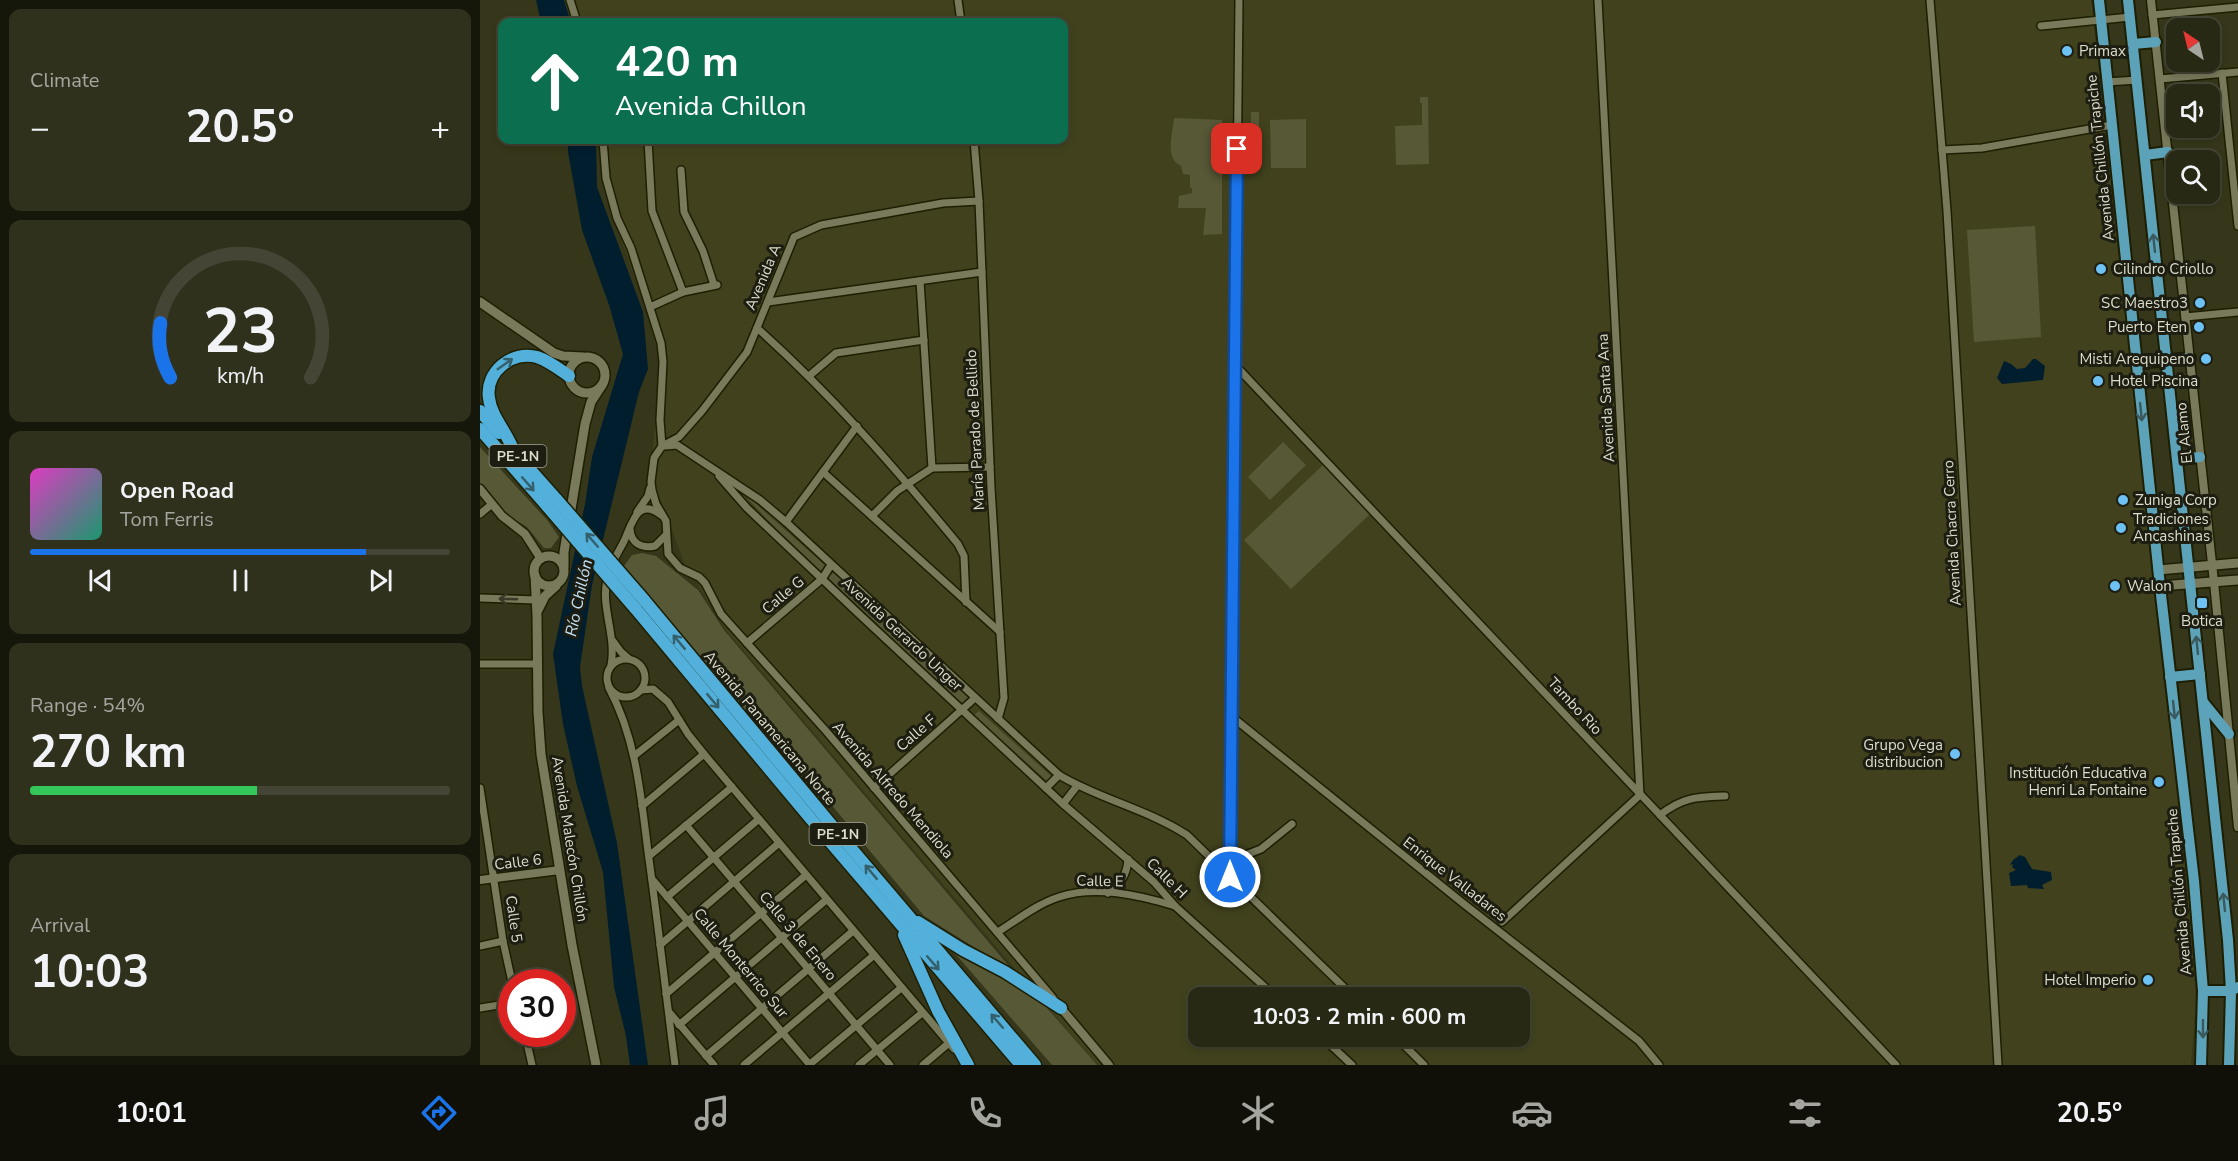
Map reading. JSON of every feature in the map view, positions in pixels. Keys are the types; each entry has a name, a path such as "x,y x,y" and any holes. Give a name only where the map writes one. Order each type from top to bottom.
{"highway":[{"path":"514,452 510,439 489,401 490,383 495,372 510,360 528,356 544,360 569,376"},
{"name":"Avenida Panamericana Norte","path":"480,411 553,503 903,919 1021,1065"},
{"name":"Avenida Panamericana Norte","path":"480,429 553,503"},
{"path":"903,919 1005,972 1061,1008"},
{"path":"903,919 938,1011 968,1065"},
{"name":"Avenida Panamericana Norte","path":"903,919 1035,1065"}],"main road":[{"name":"Avenida Chillón Trapiche","path":"2098,0 2158,570 2190,839 2203,991 2201,1065"},
{"path":"2128,0 2234,989 2229,1065"},
{"path":"2133,44 2156,42"},
{"path":"2145,155 2166,152"},
{"path":"480,302 554,353 563,356 594,357 602,364 606,375 589,407 585,424 566,543 563,577 542,600 537,616"},
{"path":"583,357 571,366 569,376 583,404 585,424"},
{"path":"2136,363 2190,357"},
{"path":"576,389 590,393 602,385"},
{"path":"2177,459 2200,457"},
{"path":"558,584 544,586 535,575 535,566 566,543"},
{"path":"543,558 559,559 564,567"},
{"path":"2158,570 2238,563"},
{"name":"Avenida Malecón Chillón","path":"535,575 541,754 572,945 596,1065"},
{"path":"2160,586 2238,580"},
{"path":"2170,677 2200,674"},
{"path":"2203,702 2229,734"},
{"path":"2203,991 2234,989"}],"street":[{"path":"570,0 576,18"},
{"path":"958,0 960,18"},
{"path":"1230,877 1239,0"},
{"name":"Avenida Santa Ana","path":"1598,0 1640,795"},
{"name":"Avenida Chacra Cerro","path":"1930,0 1942,150 1998,1065"},
{"name":"El Alamo","path":"2151,0 2168,150"},
{"path":"2152,15 2226,4 2238,7"},
{"path":"2041,26 2130,17"},
{"path":"2160,79 2238,72"},
{"path":"2222,73 2238,226"},
{"path":"2107,82 2137,80"},
{"path":"1942,150 1982,148 2112,125"},
{"path":"2229,138 2238,138"},
{"path":"603,144 606,178 617,218 631,248 661,343 663,362 660,420 662,446"},
{"path":"648,144 652,211 683,292"},
{"name":"María Parado de Bellido","path":"974,144 1004,698 998,719"},
{"path":"650,308 683,292 715,285 703,251 684,212 681,170"},
{"name":"Avenida A","path":"662,446 679,436 702,411 747,352 794,237 821,225 943,203 979,201"},
{"name":"El Alamo","path":"2174,204 2238,825"},
{"path":"768,302 982,272"},
{"path":"920,281 932,468"},
{"path":"2186,317 2238,312"},
{"path":"757,328 809,376 857,426 963,550 966,602"},
{"path":"809,376 836,353 924,340"},
{"name":"Tambo Rio","path":"1234,364 1896,1065"},
{"path":"786,522 857,426"},
{"name":"Avenida Gerardo Unger","path":"662,446 677,445 760,500 1059,775 1077,786 1168,823 1187,835 1344,987"},
{"name":"Avenida Alfredo Mendiola","path":"662,446 654,458 651,482 654,498 666,521 666,548 672,560 680,568 699,577 705,583 721,614 998,932 1109,1065"},
{"name":"Avenida Gerardo Unger","path":"709,465 747,508 1063,804"},
{"path":"872,516 897,490 932,468 990,467"},
{"path":"823,472 1000,632"},
{"path":"651,482 648,496 629,526 606,583 606,603 613,647 607,676 609,688 622,717 634,756 675,1065"},
{"path":"480,489 506,519 525,534 543,558"},
{"path":"480,514 492,504"},
{"path":"635,515 646,510 658,512 662,516"},
{"path":"629,526 632,539 642,547"},
{"path":"618,554 631,547 655,546 667,533"},
{"name":"Calle G","path":"747,643 822,579 831,565"},
{"path":"480,598 536,600"},
{"path":"611,636 617,648 629,659"},
{"path":"611,665 622,659 635,661 644,671 645,677 641,690"},
{"path":"480,664 538,664"},
{"path":"609,688 618,696 630,696 648,689 657,691 673,709 704,754 873,956 968,1065"},
{"path":"622,717 630,696"},
{"name":"Calle F","path":"874,788 975,698"},
{"name":"Enrique Valladares","path":"1231,716 1464,904 1639,1041 1659,1065"},
{"path":"634,756 679,720"},
{"path":"642,806 704,754"},
{"path":"1046,788 1059,775"},
{"path":"1063,804 1077,786"},
{"path":"649,856 732,787"},
{"name":"Calle 5","path":"480,788 509,969"},
{"path":"1502,922 1640,795"},
{"path":"1660,815 1685,799 1725,796"},
{"name":"Calle H","path":"1063,804 1154,882 1175,906 1265,987"},
{"path":"667,897 759,819"},
{"path":"1230,861 1261,849 1292,824"},
{"name":"Calle 3 de Enero","path":"686,825 890,1065"},
{"path":"660,945 779,843"},
{"path":"1108,892 1120,883 1127,871 1128,859"},
{"name":"Calle 6","path":"480,880 560,870"},
{"path":"666,994 806,875"},
{"name":"Calle Monterrico Sur","path":"652,878 809,1065"},
{"name":"Calle E","path":"998,932 1059,896 1084,892 1108,892 1153,899 1175,906"},
{"path":"679,1025 826,900"},
{"path":"706,1056 853,931"},
{"path":"480,946 503,941"},
{"path":"744,1065 873,956"},
{"path":"809,1065 901,988"},
{"path":"480,1008 498,1005"},
{"path":"668,1011 714,1065"},
{"path":"859,1065 922,1012"},
{"path":"923,1065 949,1043"},
{"path":"528,1047 532,1065"},
{"path":"1333,1047 1352,1065"},
{"path":"1406,1047 1424,1065"}],"shaded area":[{"path":"564,0 2091,0 2189,902 2196,999 2191,1065 1097,1065 725,629 684,562 654,483 653,446 661,364 646,310 606,196 600,144 1068,144 1068,18 569,18"}],"green space":[{"path":"1420,97 1428,97 1429,164 1396,165 1395,126 1422,125"},
{"path":"1251,112 1259,112 1259,158 1250,158"},
{"path":"1174,118 1222,120 1222,234 1203,235 1206,208 1178,208 1179,196 1192,193 1192,188 1190,188 1190,175 1183,174 1181,166 1176,162 1171,151"},
{"path":"1306,119 1306,168 1271,168 1270,120"},
{"path":"2035,226 2041,337 1974,342 1967,230"},
{"path":"1283,442 1306,465 1270,500 1248,477"},
{"path":"480,447 547,520 559,537 551,548 544,548 527,527 502,512 480,484"},
{"path":"1323,465 1370,514 1291,589 1244,540"},
{"path":"738,488 825,565 820,571 775,528"},
{"path":"642,553 656,556 698,590 724,630 1014,972 924,916 815,785 761,732 624,566 632,555"},
{"path":"834,572 971,700 964,705 828,578"},
{"path":"979,711 1051,776 1047,781 974,715"},
{"path":"952,950 1034,993 1097,1065 1052,1065"}],"water":[{"path":"536,0 564,0 570,18 540,18"},
{"name":"Río Chillón","path":"568,144 596,144 597,187 643,312 648,369 639,392 592,585 580,667 582,686 617,843 648,1065 630,1065 626,1036 614,987 603,872 577,786 563,724 553,654 585,504 592,457 623,354 609,305 582,230"},
{"path":"2033,359 2045,366 2043,380 2002,384 1997,378 2004,361 2017,369 2025,368"},
{"path":"2020,855 2025,857 2032,869 2051,872 2052,880 2042,885 2044,889 2028,888 2027,885 2011,886 2009,873 2016,870 2012,867 2013,864 2010,865"}],"place":[{"name":"Primax","path":"2067,51"},
{"name":"Cilindro Criollo","path":"2101,269"},
{"name":"SC Maestro3","path":"2200,303"},
{"name":"Puerto Eten","path":"2199,327"},
{"name":"Misti Arequipeno","path":"2206,359"},
{"name":"Hotel Piscina","path":"2098,381"},
{"name":"Zuniga Corp","path":"2123,500"},
{"name":"Tradiciones Ancashinas","path":"2121,528"},
{"name":"Walon","path":"2115,586"},
{"name":"Botica","path":"2202,603"},
{"name":"Grupo Vega distribucion","path":"1955,754"},
{"name":"Institución Educativa Henri La Fontaine","path":"2159,782"},
{"name":"Hotel Imperio","path":"2148,980"}],"route":[{"path":"1230,877 1237,149"}]}
